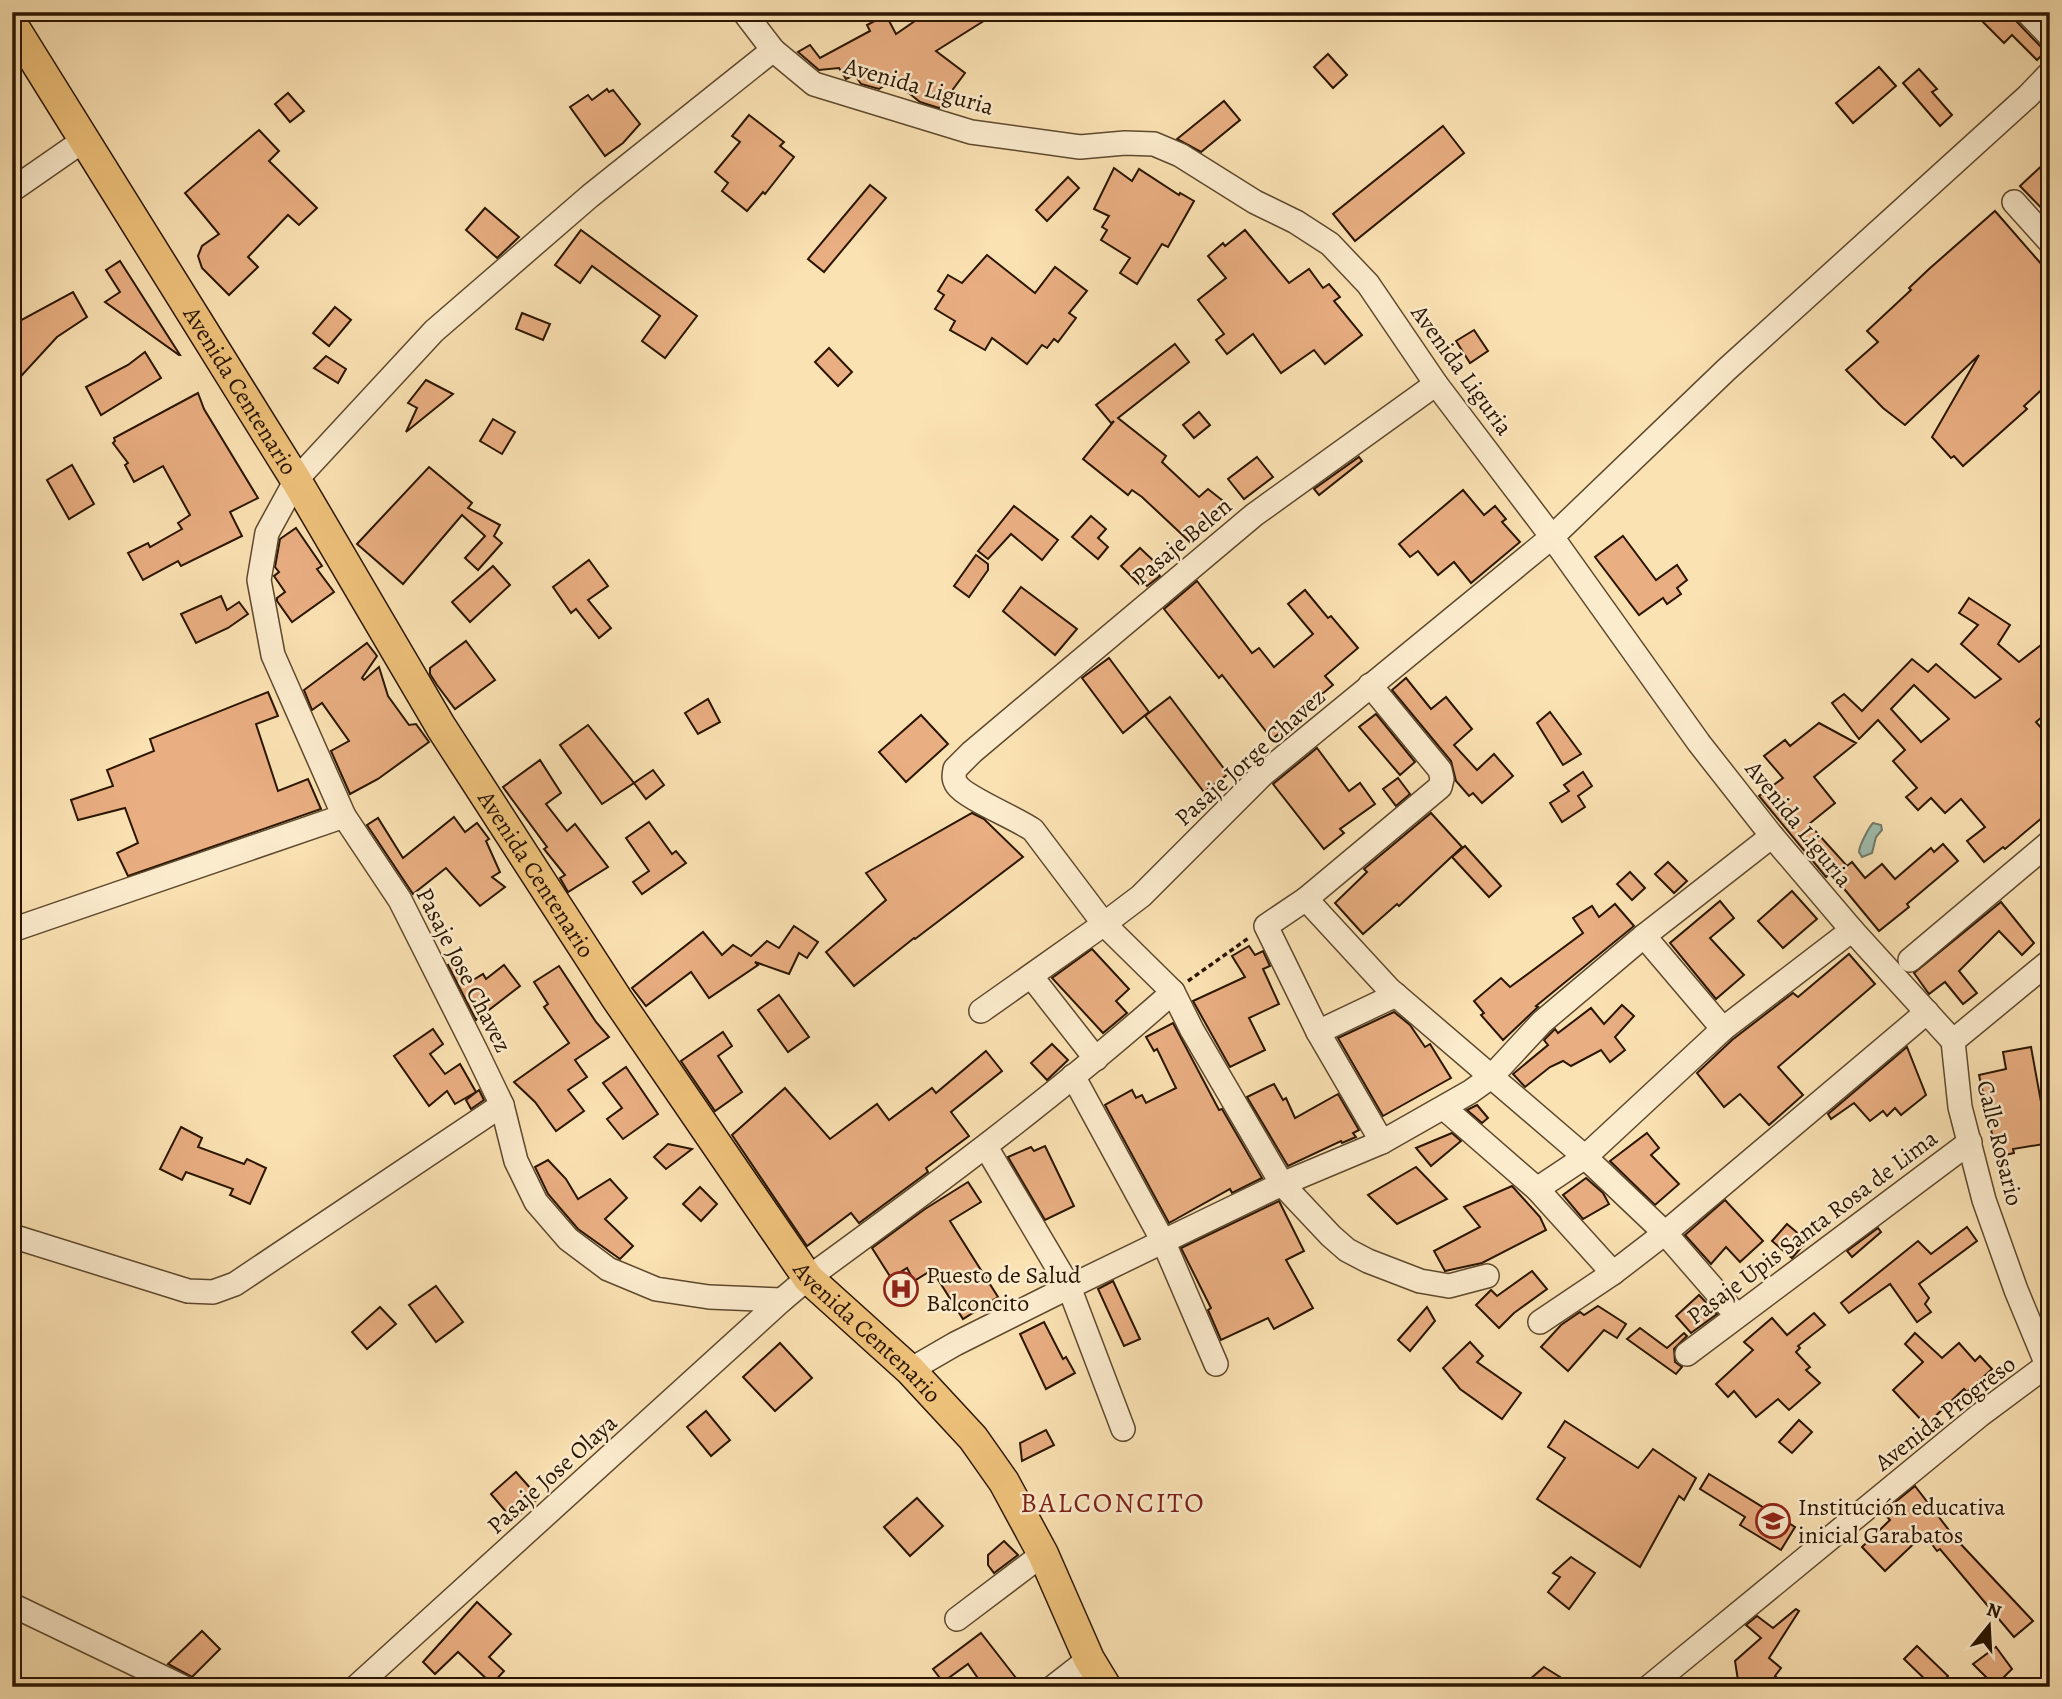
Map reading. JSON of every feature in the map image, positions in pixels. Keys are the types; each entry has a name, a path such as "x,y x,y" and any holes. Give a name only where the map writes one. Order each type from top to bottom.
{"main road":[{"name":"Avenida Centenario","path":"12,24 296,480 448,738 617,999 808,1278 910,1370 973,1438 1004,1482 1043,1554 1089,1659 1106,1687"}],"street":[{"name":"Avenida Liguria","path":"744,12 773,50 814,84 971,132 1080,147 1125,143 1154,144 1180,155 1255,202 1296,222 1330,244 1368,284 1437,384 1552,537 1699,743 1772,836 1852,930 1953,1041"},
{"path":"2027,12 2050,36"},
{"name":"Pasaje Jose Chavez","path":"773,50 590,196 434,331 296,480 267,533 260,580 273,655 344,816 400,900 502,1105 516,1161 536,1202 568,1239 608,1269 656,1289 709,1297 782,1300"},
{"name":"Pasaje Jorge Chavez","path":"981,1011 1141,896 1262,775 1552,537 1726,370 2050,74"},
{"path":"12,190 84,140"},
{"path":"2014,202 2050,242"},
{"name":"Pasaje Belen","path":"1104,924 1033,830 958,787 954,769 1254,515 1437,384"},
{"path":"1370,684 1440,770 1440,787 1306,899 1266,926 1318,1032 1382,1142"},
{"path":"12,930 344,816"},
{"path":"910,1370 955,1344 1069,1287 1282,1184 1382,1142 1444,1108 1491,1077 1542,1022 1644,936 1772,836"},
{"path":"1910,960 2050,842"},
{"path":"1306,899 1396,995 1585,1157 1665,1233 1737,1316"},
{"path":"1104,924 1173,992 1192,1030 1282,1184 1331,1236 1347,1250 1368,1261 1420,1281 1449,1286 1487,1276"},
{"path":"1537,1189 1585,1157 1723,1029 1852,930"},
{"path":"1644,936 1723,1029"},
{"path":"1953,1041 2050,961"},
{"path":"1031,976 1096,1059"},
{"path":"782,1300 986,1147 1096,1059 1173,992"},
{"path":"1318,1032 1396,995"},
{"path":"1540,1322 1613,1273 1665,1233 1927,1012"},
{"name":"Calle Rosario","path":"1953,1041 1960,1107 1984,1200 2048,1369"},
{"path":"1073,1076 1164,1243 1216,1364"},
{"path":"12,1236 188,1291 213,1292 235,1284 502,1105"},
{"path":"1444,1108 1537,1189 1613,1273"},
{"name":"Pasaje Upis Santa Rosa de Lima","path":"1687,1354 1970,1142"},
{"path":"986,1147 1069,1287 1123,1429"},
{"name":"Pasaje Jose Olaya","path":"356,1687 782,1300"},
{"name":"Avenida Progreso","path":"1649,1687 1980,1415 2048,1369"},
{"path":"957,1619 1043,1554"},
{"path":"12,1605 183,1687"},
{"path":"1053,1687 1089,1659"}],"path":[{"path":"1173,992 1266,926"}],"shaded area":[{"path":"1873,823 1881,825 1882,830 1876,837 1872,853 1862,857 1859,852"}],"building":[{"path":"928,12 998,12 936,51 965,73 939,108 920,102 893,80 879,89 861,84 855,75 846,79 839,68 819,70 798,52 810,45 820,58 870,31 867,25 886,15 896,34"},
{"path":"1973,12 2013,12 2017,22 2047,50 2037,60 2012,35 2004,43"},
{"path":"1328,54 1347,75 1333,88 1314,67"},
{"path":"1879,67 1896,86 1853,123 1836,103"},
{"path":"1919,69 1937,89 1932,92 1952,115 1940,126 1903,83"},
{"path":"607,89 609,92 613,90 640,124 623,143 605,156 570,107 588,95 592,100"},
{"path":"288,93 304,111 290,122 275,104"},
{"path":"1224,101 1240,120 1201,152 1177,139"},
{"path":"749,115 784,142 780,146 794,157 765,194 763,192 747,211 722,191 728,183 715,172 740,142 732,136"},
{"path":"1443,126 1464,153 1355,241 1333,214"},
{"path":"259,130 279,151 269,161 317,208 299,225 288,215 248,257 258,267 229,295 202,268 198,256 202,246 219,234 185,193"},
{"path":"2050,158 2050,217 2020,186"},
{"path":"1114,168 1132,181 1139,169 1179,195 1180,193 1194,201 1168,247 1162,244 1137,284 1120,273 1130,258 1101,240 1107,230 1102,227 1109,216 1094,209"},
{"path":"1068,177 1079,188 1047,221 1036,210"},
{"path":"870,185 886,198 824,272 808,259"},
{"path":"485,208 519,237 497,258 466,230"},
{"path":"1995,211 2050,274 2050,382 2024,406 2027,409 1963,466 1954,456 1951,458 1932,437 1979,355 1905,425 1883,408 1846,370 1878,342 1867,331 1911,290 1909,288 1929,269"},
{"path":"581,230 697,316 665,358 642,341 660,316 592,266 580,283 555,265"},
{"path":"1245,230 1289,283 1309,269 1323,288 1329,284 1340,297 1334,301 1362,335 1325,364 1314,350 1281,373 1253,334 1227,354 1216,340 1224,334 1198,300 1226,278 1208,256"},
{"path":"987,255 1035,293 1055,267 1087,291 1069,313 1076,318 1058,342 1054,339 1047,348 1042,345 1027,364 992,338 985,350 950,330 955,321 935,309 944,295 938,291 948,275 962,283"},
{"path":"120,261 180,355 105,302 120,292 106,270"},
{"path":"73,292 87,317 57,337 12,386 12,325"},
{"path":"335,307 351,320 329,346 313,333"},
{"path":"522,313 550,324 543,340 516,329"},
{"path":"1474,330 1488,351 1470,363 1456,341"},
{"path":"1175,344 1189,362 1118,418 1166,456 1162,462 1199,497 1208,489 1227,504 1190,542 1142,497 1132,490 1128,495 1083,459 1114,421 1111,423 1096,405"},
{"path":"829,348 852,372 838,386 815,362"},
{"path":"145,352 161,378 101,415 86,387 128,365"},
{"path":"326,356 346,369 338,383 314,368"},
{"path":"426,380 453,394 406,432 417,408 408,403"},
{"path":"198,393 204,409 258,498 230,512 242,536 181,566 178,561 143,580 128,553 148,543 150,547 182,529 178,523 190,515 163,466 134,482 125,465 128,463 113,443 114,438"},
{"path":"1199,412 1210,425 1194,438 1183,425"},
{"path":"493,419 515,432 502,454 480,441"},
{"path":"1257,457 1273,477 1244,499 1228,479"},
{"path":"1359,457 1362,461 1319,495 1314,489"},
{"path":"72,465 94,504 69,519 47,480"},
{"path":"429,467 472,503 468,508 500,525 494,536 502,543 478,570 465,558 485,536 462,515 403,584 357,544"},
{"path":"1463,490 1484,515 1495,506 1506,519 1502,522 1520,542 1471,583 1454,562 1438,575 1418,551 1410,557 1399,544"},
{"path":"1014,506 1058,540 1042,560 1011,534 988,559 978,551"},
{"path":"1091,516 1106,529 1098,538 1108,547 1098,559 1072,537"},
{"path":"296,528 322,566 317,569 334,592 292,622 277,601 285,592 274,576 279,572 275,567 280,539"},
{"path":"1623,536 1656,580 1677,565 1687,580 1677,588 1681,594 1667,604 1663,598 1639,615 1595,557"},
{"path":"1140,548 1159,566 1155,570 1160,576 1147,586 1143,582 1140,585 1121,566"},
{"path":"976,555 988,564 988,570 969,597 954,586"},
{"path":"589,560 608,586 588,600 611,628 599,638 576,609 571,613 553,587"},
{"path":"493,566 510,585 470,622 452,602"},
{"path":"1197,581 1252,653 1259,648 1274,667 1313,634 1288,604 1305,590 1358,648 1325,676 1333,685 1305,708 1308,711 1272,739 1222,675 1219,678 1164,609"},
{"path":"1021,587 1077,629 1055,655 1003,611"},
{"path":"221,596 227,610 239,602 248,614 228,628 196,643 181,614"},
{"path":"1969,598 2010,625 1998,644 2019,662 2050,638 2050,710 2036,722 2050,738 2050,811 2005,849 2003,847 1984,862 1967,841 1985,827 1961,799 1945,813 1931,798 1918,810 1906,797 1917,788 1893,761 1905,750 1878,720 1859,739 1832,703 1844,694 1862,711 1912,659 1928,672 1936,664 1975,698 2001,679 1961,644 1978,625 1959,613","holes":["1914,685 1949,719 1921,742 1891,709"]},
{"path":"466,641 495,680 455,709 430,674 430,668"},
{"path":"367,643 377,656 362,678 364,680 379,667 388,696 409,725 416,724 429,742 378,779 350,794 331,751 349,741 322,703 312,710 304,690"},
{"path":"1109,658 1149,712 1123,733 1082,678"},
{"path":"1406,678 1431,709 1446,697 1472,729 1454,745 1477,770 1494,754 1513,776 1482,803 1473,793 1469,796 1456,781 1451,761 1392,690"},
{"path":"268,692 278,716 256,724 278,791 308,779 321,809 128,876 117,853 138,843 125,808 78,820 71,800 113,786 107,770 154,751 150,739"},
{"path":"1170,697 1228,774 1204,792 1145,716"},
{"path":"708,699 720,722 698,734 685,713"},
{"path":"1550,712 1581,754 1563,765 1537,723"},
{"path":"1376,714 1415,762 1400,775 1359,727"},
{"path":"921,715 948,744 906,782 879,752"},
{"path":"1819,723 1856,743 1814,777 1835,803 1809,824 1847,866 1852,862 1865,878 1882,864 1895,879 1931,848 1934,852 1943,844 1958,861 1879,931 1831,873 1826,877 1759,796 1783,778 1764,756 1785,740 1790,746"},
{"path":"588,725 634,783 602,804 560,745"},
{"path":"1317,748 1349,791 1360,783 1375,804 1340,829 1344,833 1324,849 1273,784"},
{"path":"540,760 561,793 546,804 567,831 575,824 608,867 568,892 560,878 565,875 544,849 547,847 503,787"},
{"path":"653,770 664,785 646,799 634,783"},
{"path":"1583,772 1592,786 1578,796 1585,807 1562,822 1550,803 1569,791 1564,785"},
{"path":"1398,778 1410,794 1396,806 1383,789"},
{"path":"972,813 984,819 1023,857 854,986 826,952 886,900 866,873"},
{"path":"1431,813 1462,847 1399,906 1397,904 1363,934 1335,903 1367,872 1364,869"},
{"path":"454,817 465,832 477,823 489,839 486,841 500,872 492,877 505,887 480,906 446,868 413,894 367,825 378,818 403,858"},
{"path":"649,822 672,854 676,851 686,863 642,894 633,882 649,871 626,838"},
{"path":"1465,846 1501,886 1489,897 1452,857"},
{"path":"1668,862 1687,881 1674,893 1655,874"},
{"path":"1630,872 1645,888 1632,900 1617,884"},
{"path":"1792,891 1817,919 1783,948 1758,921"},
{"path":"1720,901 1734,918 1710,938 1744,975 1716,999 1670,943"},
{"path":"2001,902 2034,943 2022,955 1999,931 1959,971 1977,993 1963,1004 1945,982 1929,994 1914,973"},
{"path":"1615,904 1634,926 1536,1006 1538,1007 1503,1040 1481,1015 1484,1013 1474,1001 1501,978 1510,987 1583,933 1573,918 1592,906 1599,917"},
{"path":"794,926 818,942 807,958 799,953 789,974 755,962 758,965 709,998 691,972 646,1006 632,988 703,932 722,955 733,945 751,956 767,941 779,948"},
{"path":"1249,946 1255,955 1263,951 1270,966 1263,969 1279,1004 1249,1018 1265,1050 1230,1067 1193,1001 1245,977 1232,956"},
{"path":"1092,949 1129,989 1116,1001 1127,1013 1103,1033 1052,978"},
{"path":"1849,954 1875,984 1778,1067 1803,1095 1769,1125 1740,1094 1724,1107 1697,1073 1732,1040 1793,993 1798,997"},
{"path":"456,961 470,982 483,974 486,979 504,965 520,986 476,1020 448,965"},
{"path":"559,966 609,1037 575,1060 587,1077 568,1090 584,1111 556,1131 535,1102 514,1082 569,1043 544,1007 548,1004 534,982"},
{"path":"779,995 809,1037 788,1052 758,1010"},
{"path":"1622,1005 1634,1016 1615,1037 1625,1050 1610,1062 1601,1050 1571,1066 1563,1061 1550,1067 1525,1087 1513,1074 1548,1045 1544,1040 1555,1029 1558,1033 1591,1008 1604,1024"},
{"path":"1394,1012 1410,1025 1425,1047 1430,1044 1451,1078 1383,1116 1338,1038"},
{"path":"1173,1023 1219,1110 1222,1109 1262,1178 1232,1193 1230,1189 1169,1223 1105,1105 1132,1090 1136,1098 1142,1095 1146,1103 1176,1088 1157,1049 1154,1051 1146,1037"},
{"path":"433,1029 443,1044 430,1054 445,1074 460,1064 476,1092 455,1104 447,1091 429,1106 394,1056"},
{"path":"723,1032 732,1046 718,1056 742,1092 715,1111 681,1061"},
{"path":"1052,1044 1068,1060 1047,1080 1031,1063"},
{"path":"1907,1047 1926,1095 1901,1115 1895,1108 1887,1116 1883,1111 1870,1121 1854,1103 1831,1119 1828,1114"},
{"path":"2031,1047 2041,1102 2050,1099 2050,1143 2013,1149 2014,1153 1997,1157 1979,1075 2006,1069 2003,1052"},
{"path":"986,1051 1002,1071 951,1112 969,1136 926,1168 928,1172 859,1223 851,1213 807,1246 732,1135 785,1088 830,1139 877,1104 889,1120 932,1088 936,1093"},
{"path":"626,1067 658,1114 623,1139 607,1119 622,1108 603,1083"},
{"path":"1274,1084 1283,1100 1286,1098 1295,1118 1338,1094 1359,1130 1353,1133 1356,1137 1342,1143 1341,1141 1288,1166 1247,1097"},
{"path":"479,1090 484,1100 471,1109 466,1100"},
{"path":"1477,1105 1488,1118 1482,1123 1467,1110"},
{"path":"181,1127 202,1138 198,1147 244,1164 247,1159 266,1168 250,1204 230,1195 233,1189 186,1172 182,1180 160,1169"},
{"path":"1452,1133 1461,1141 1431,1166 1416,1148"},
{"path":"1647,1133 1659,1148 1651,1155 1679,1184 1655,1205 1610,1161"},
{"path":"668,1144 692,1149 666,1169 654,1157"},
{"path":"1045,1146 1074,1206 1045,1220 1008,1157 1031,1147 1034,1151"},
{"path":"548,1160 566,1179 578,1199 610,1179 627,1198 605,1219 633,1246 620,1259 578,1229 548,1194 535,1167"},
{"path":"1416,1167 1447,1199 1397,1224 1368,1195"},
{"path":"1586,1178 1603,1193 1609,1204 1583,1219 1563,1195"},
{"path":"968,1182 981,1202 950,1221 998,1297 963,1319 932,1270 914,1281 907,1268 891,1278 872,1248 925,1209"},
{"path":"1512,1186 1540,1217 1546,1230 1482,1263 1445,1271 1434,1251 1480,1227 1464,1207"},
{"path":"700,1187 717,1204 701,1221 683,1204"},
{"path":"1725,1200 1763,1241 1740,1262 1726,1247 1711,1264 1685,1235"},
{"path":"1279,1201 1304,1251 1286,1260 1313,1308 1274,1329 1268,1318 1221,1340 1208,1310 1211,1308 1181,1248"},
{"path":"1787,1224 1807,1241 1792,1258 1772,1241"},
{"path":"1967,1227 1977,1241 1919,1284 1929,1298 1925,1304 1931,1312 1917,1322 1890,1284 1849,1313 1841,1303 1918,1241 1931,1254"},
{"path":"1878,1228 1881,1232 1852,1257 1847,1251"},
{"path":"1532,1271 1547,1289 1514,1313 1499,1328 1476,1305 1491,1290 1497,1296"},
{"path":"1113,1281 1140,1339 1124,1346 1098,1289"},
{"path":"436,1286 463,1322 436,1342 409,1305"},
{"path":"1699,1295 1717,1314 1691,1333 1676,1316"},
{"path":"1598,1306 1626,1324 1617,1338 1604,1330 1568,1371 1541,1347 1561,1325 1580,1312 1584,1315"},
{"path":"380,1307 396,1324 367,1349 352,1332"},
{"path":"1427,1307 1435,1321 1410,1351 1398,1340"},
{"path":"1814,1313 1825,1325 1798,1346 1800,1348 1796,1352 1810,1367 1806,1370 1820,1383 1789,1410 1778,1399 1756,1417 1734,1391 1728,1397 1716,1384 1753,1350 1744,1342 1772,1318 1787,1335"},
{"path":"1044,1322 1063,1359 1066,1357 1075,1373 1046,1389 1020,1334"},
{"path":"1640,1328 1667,1348 1684,1333 1687,1336 1674,1349 1675,1362 1682,1367 1676,1374 1627,1339"},
{"path":"1915,1333 1942,1358 1959,1343 1975,1361 1980,1356 1992,1369 1967,1392 1964,1389 1926,1425 1893,1390 1923,1362 1905,1344"},
{"path":"1470,1342 1483,1356 1477,1362 1521,1393 1502,1419 1460,1389 1443,1368"},
{"path":"780,1343 812,1378 775,1411 743,1377"},
{"path":"706,1411 730,1440 711,1456 687,1427"},
{"path":"1799,1420 1812,1432 1792,1453 1779,1442"},
{"path":"1565,1421 1638,1468 1653,1449 1696,1478 1684,1500 1679,1496 1640,1567 1537,1499 1565,1458 1548,1447"},
{"path":"1046,1430 1054,1445 1022,1461 1020,1443"},
{"path":"516,1472 539,1498 513,1520 491,1494"},
{"path":"1709,1474 1795,1527 1781,1550 1740,1525 1745,1517 1700,1489"},
{"path":"1915,1486 1955,1538 2033,1621 2014,1637 1940,1549 1937,1551 1924,1534 1885,1571 1862,1547 1890,1520 1883,1512"},
{"path":"917,1498 943,1526 910,1556 884,1527"},
{"path":"1004,1541 1018,1555 994,1573 988,1565 988,1555"},
{"path":"1571,1557 1595,1573 1569,1609 1548,1592 1560,1577 1553,1573"},
{"path":"477,1602 511,1634 489,1657 504,1671 492,1684 458,1652 435,1674 423,1662"},
{"path":"1796,1609 1799,1611 1769,1658 1781,1668 1775,1676 1788,1687 1739,1687 1735,1661 1761,1638 1746,1625 1757,1616 1773,1628"},
{"path":"202,1631 220,1649 192,1677 168,1664"},
{"path":"981,1633 1016,1678 1004,1687 984,1687 968,1664 943,1682 933,1669"},
{"path":"1917,1646 1948,1676 1938,1687 1933,1687 1904,1659"},
{"path":"1996,1647 2012,1669 1995,1686 1973,1664"},
{"path":"1544,1667 1576,1687 1521,1687"}],"place":[{"name":"Puesto de Salud Balconcito","path":"901,1289"},
{"name":"Institución educativa inicial Garabatos","path":"1773,1521"}],"district":[{"name":"BALCONCITO","path":"1113,1502"}]}
